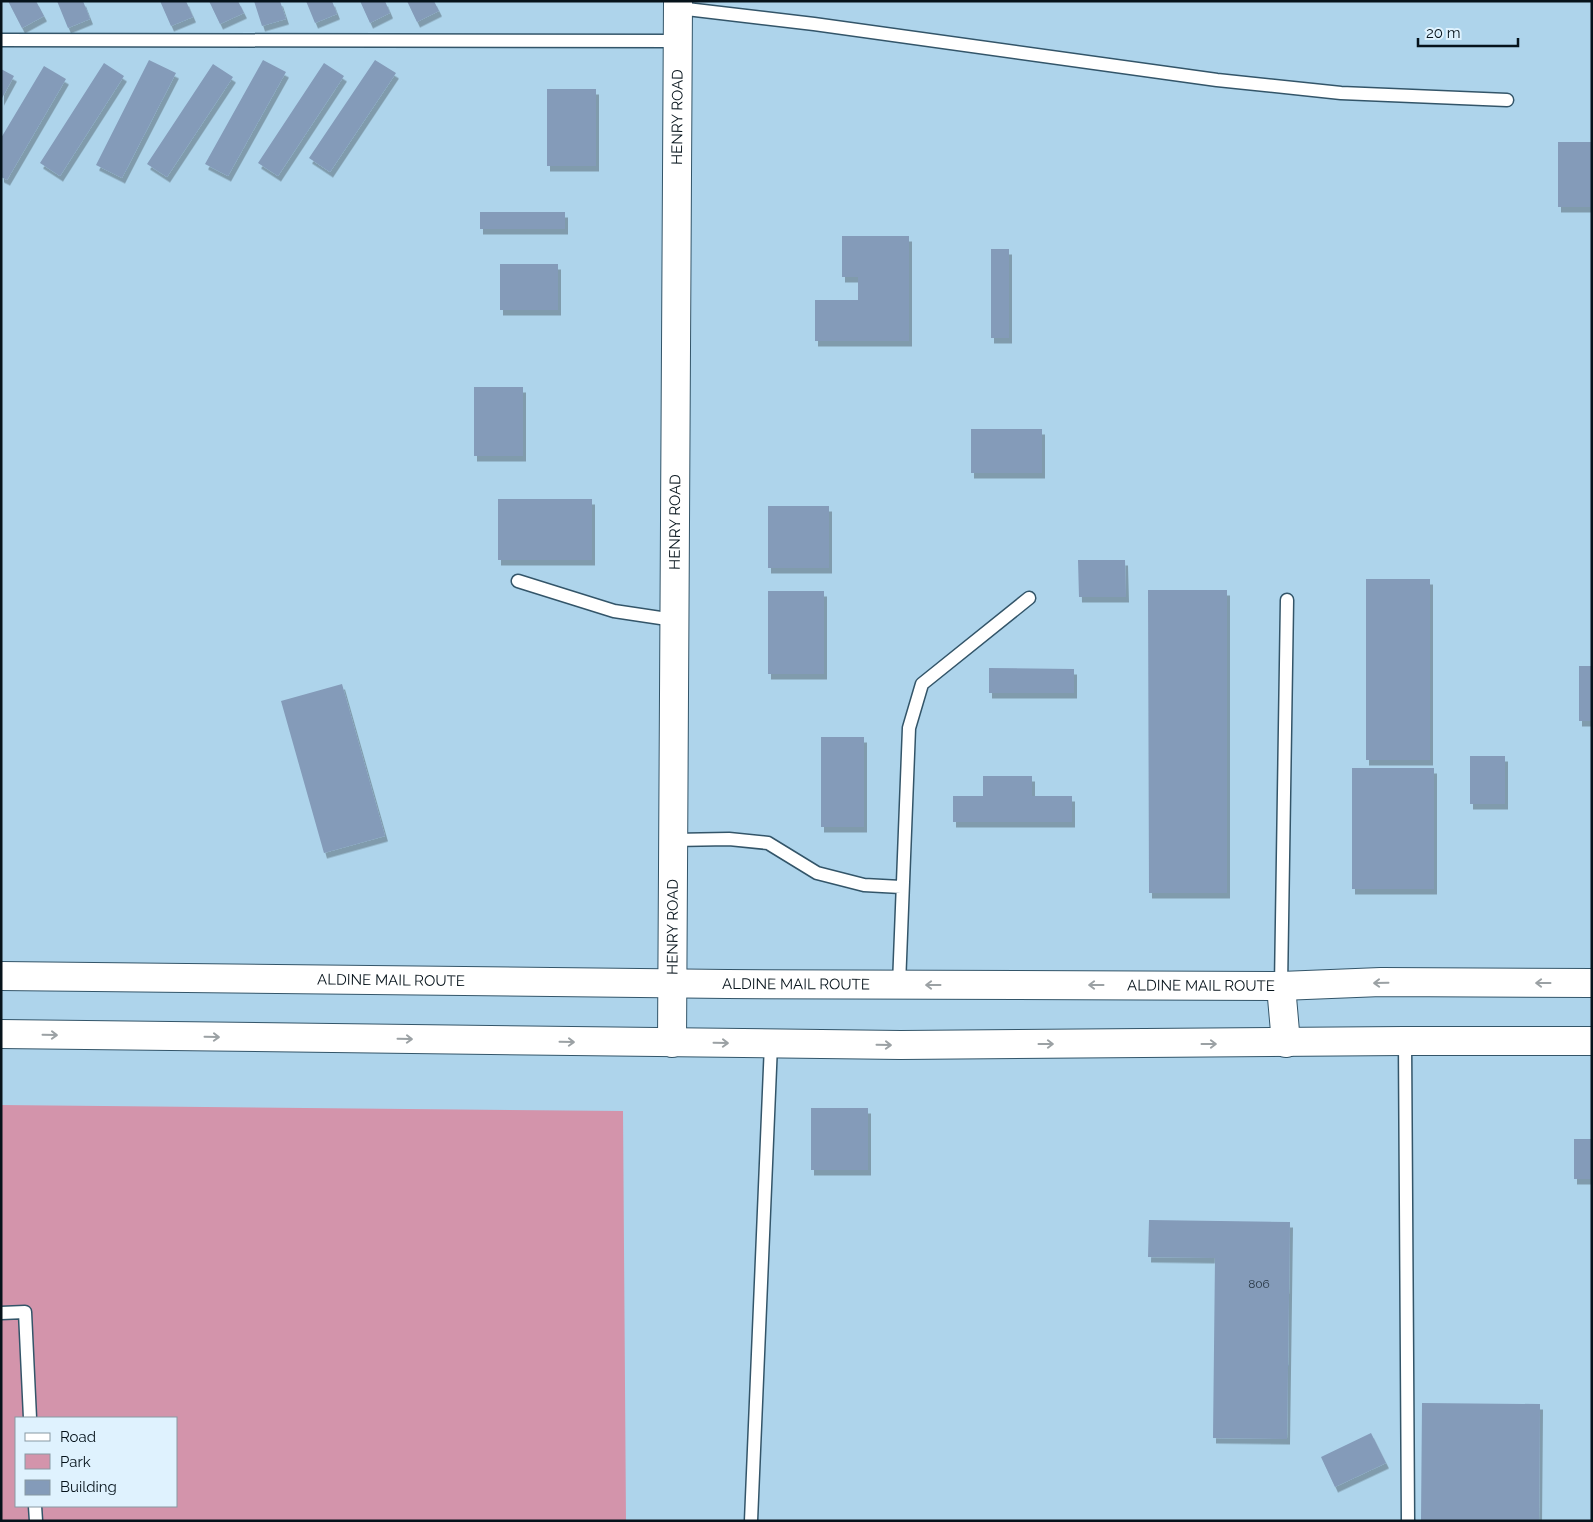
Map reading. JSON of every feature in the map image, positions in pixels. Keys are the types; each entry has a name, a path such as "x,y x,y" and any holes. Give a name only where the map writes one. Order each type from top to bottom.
{"main road":[{"name":"HENRY ROAD","path":"672,1042 678,4"},
{"name":"ALDINE MAIL ROUTE","path":"1,976 898,985 1281,986 1380,982 1592,983"},
{"path":"1281,986 1286,1043"},
{"path":"1,1034 911,1045 1406,1041 1592,1042"}],"lane":[{"path":"678,4 1217,80 1341,93 1507,100"},
{"path":"1,40 678,41"},
{"path":"518,581 614,611 674,620"},
{"path":"898,985 909,728 922,684 1029,598"},
{"path":"1281,986 1287,600"},
{"path":"673,840 729,839 768,842 817,873 864,885 901,887"},
{"path":"1406,1041 1408,1521"},
{"path":"751,1521 771,1044"},
{"path":"1,1313 25,1312 30,1417"},
{"path":"35,1507 36,1521"}],"green space":[{"path":"1,1105 623,1111 626,1521 1,1521"}],"building":[{"path":"8,1 36,1 44,16 22,28"},
{"path":"57,1 83,1 90,19 68,28"},
{"path":"160,1 186,1 193,17 171,26"},
{"path":"209,1 238,1 244,13 220,24"},
{"path":"254,1 280,1 286,19 262,26"},
{"path":"306,1 332,1 337,14 315,23"},
{"path":"360,1 385,1 390,13 370,23"},
{"path":"407,1 434,1 439,11 417,22"},
{"path":"149,60 176,73 122,178 96,165"},
{"path":"263,60 286,72 228,176 205,164"},
{"path":"375,60 396,73 330,172 309,158"},
{"path":"104,63 124,76 60,176 40,163"},
{"path":"324,63 344,76 278,176 258,163"},
{"path":"213,64 233,77 167,177 147,164"},
{"path":"44,66 66,79 7,180 1,177 1,138"},
{"path":"1,69 14,76 1,100"},
{"path":"547,89 596,89 596,166 547,166"},
{"path":"1558,142 1592,142 1592,207 1558,207"},
{"path":"480,212 565,212 565,229 480,229"},
{"path":"842,236 909,236 909,341 815,341 815,300 858,300 858,277 842,277"},
{"path":"991,249 1009,249 1009,338 991,338"},
{"path":"500,264 558,264 558,310 500,310"},
{"path":"474,387 523,387 523,456 474,456"},
{"path":"971,429 1042,429 1042,473 971,473"},
{"path":"498,499 592,499 592,560 498,560"},
{"path":"768,506 829,506 829,568 768,568"},
{"path":"1078,560 1125,560 1126,597 1079,597"},
{"path":"1366,579 1430,579 1430,760 1366,760"},
{"path":"1148,590 1227,590 1227,893 1149,893"},
{"path":"768,591 824,591 824,674 768,674"},
{"path":"1579,666 1592,666 1592,721 1579,721"},
{"path":"989,668 1074,669 1074,693 989,693"},
{"path":"342,684 385,836 324,853 281,701"},
{"path":"821,737 864,737 864,827 821,827"},
{"path":"1470,756 1505,756 1505,804 1470,804"},
{"path":"1352,768 1434,768 1434,889 1352,889"},
{"path":"983,776 1032,776 1032,796 1072,796 1072,822 953,822 953,796 983,796"},
{"path":"811,1108 868,1108 868,1170 811,1170"},
{"path":"1574,1139 1592,1139 1592,1179 1574,1179"},
{"path":"1149,1220 1290,1222 1287,1439 1213,1438 1215,1258 1148,1257"},
{"path":"1422,1403 1540,1404 1539,1521 1421,1521"},
{"path":"1371,1433 1386,1463 1335,1487 1321,1457"}]}
